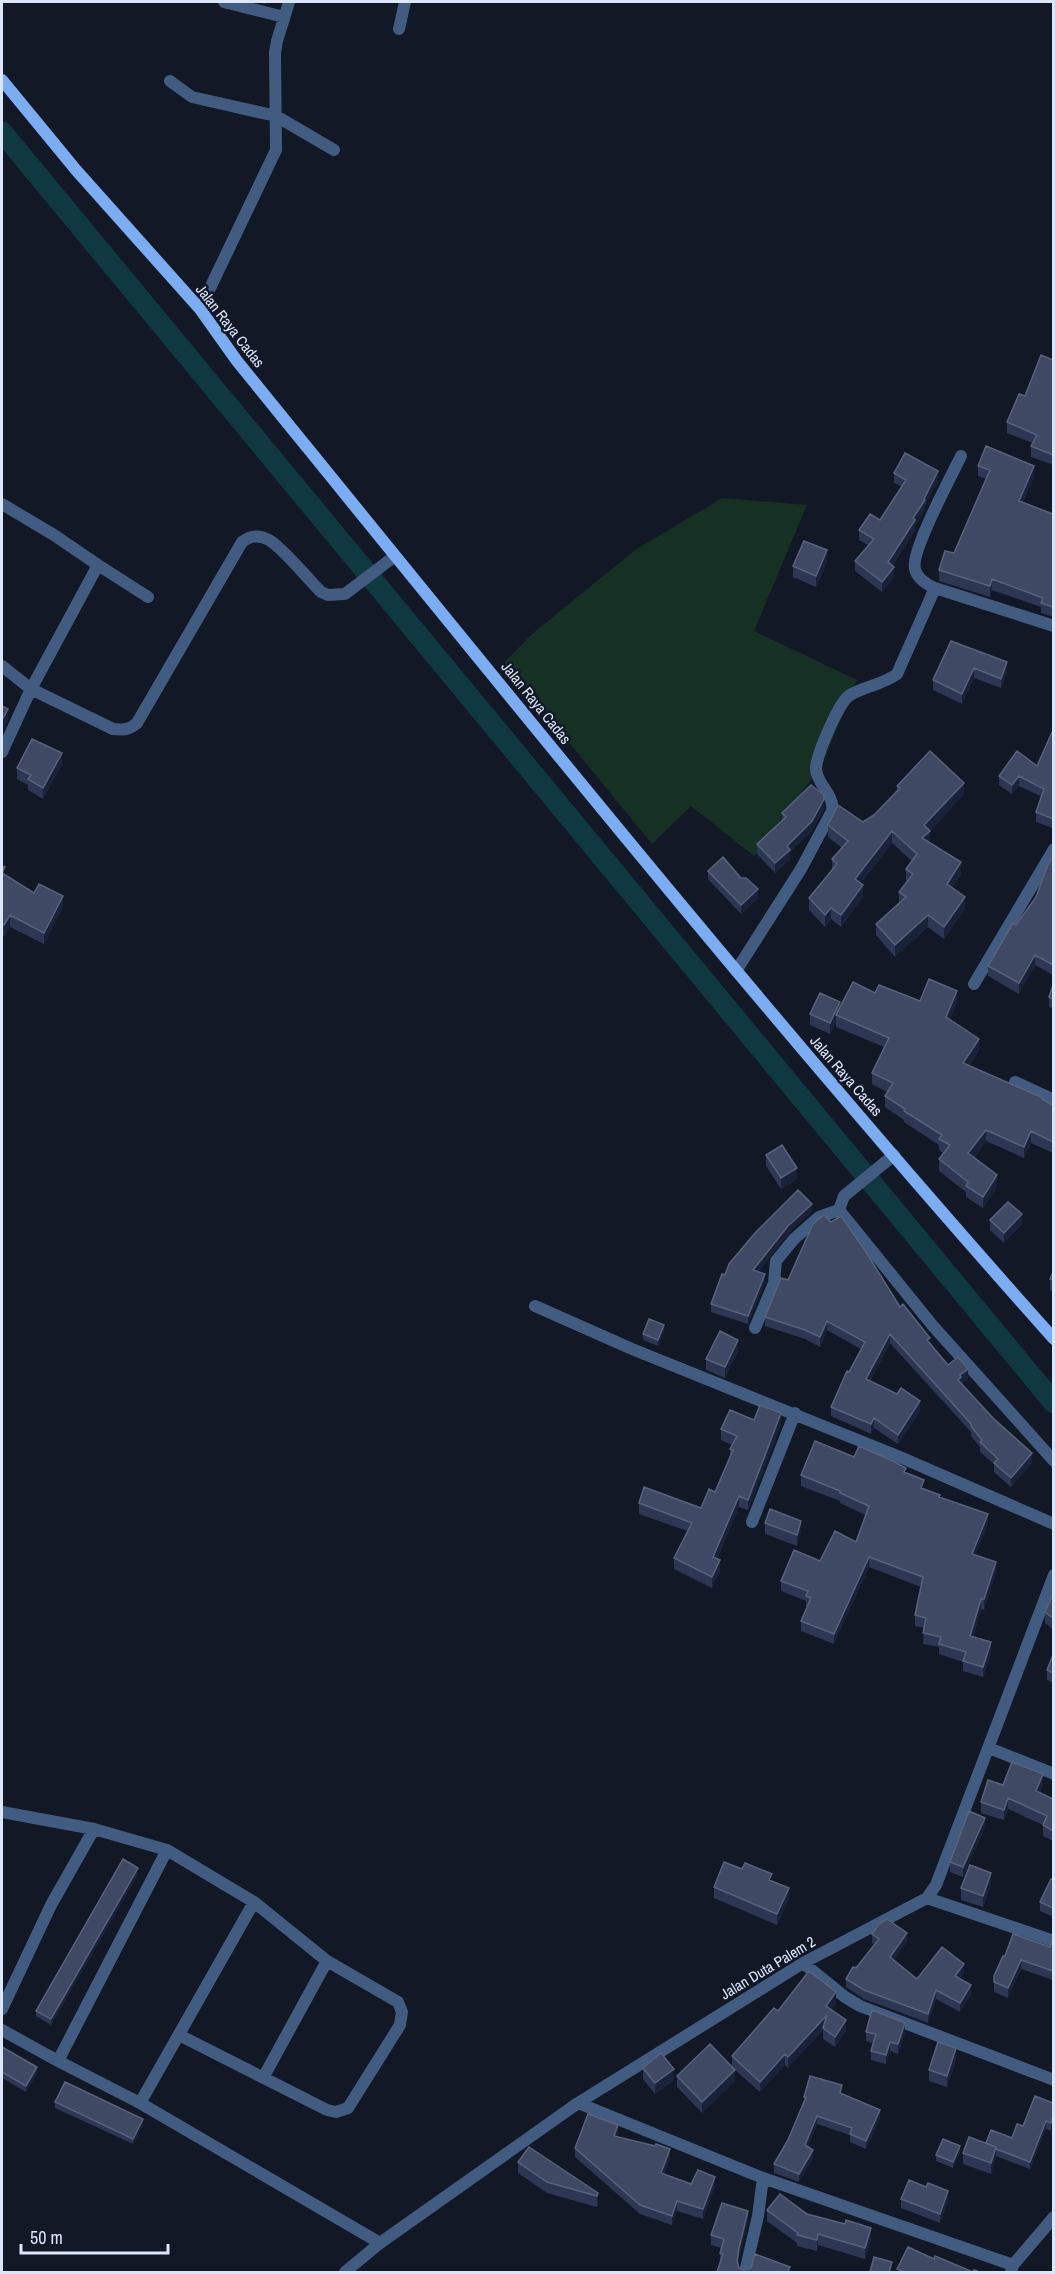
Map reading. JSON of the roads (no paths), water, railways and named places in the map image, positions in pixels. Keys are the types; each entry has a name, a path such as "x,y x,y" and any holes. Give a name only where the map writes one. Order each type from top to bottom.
{"street":[{"path":"224,2 284,17"},
{"path":"200,309 272,160 276,145 275,52 289,2"},
{"path":"399,29 405,2"},
{"name":"Jalan Raya Cadas","path":"2,80 76,170 200,309 237,361 391,560 936,1207 1053,1339"},
{"path":"170,81 192,98 276,116 334,150"},
{"path":"961,456 925,531 914,563 915,569 920,578 934,588 1053,626"},
{"path":"2,504 148,597"},
{"path":"2,666 31,689 113,729 131,728 138,723 242,542 248,538 255,536 270,540 328,595 345,594 391,560"},
{"path":"2,752 31,689 98,565"},
{"path":"736,971 801,869 832,811 832,802 819,782 816,765 843,702 852,694 888,681 897,674 934,588"},
{"path":"974,984 1053,849"},
{"path":"1015,1082 1053,1100"},
{"path":"839,1210 844,1196 894,1155"},
{"path":"755,1328 774,1283 776,1261 784,1250 819,1217 839,1210"},
{"path":"839,1210 933,1326 1053,1461"},
{"path":"536,1306 632,1348 795,1413 1053,1524"},
{"path":"752,1522 795,1413"},
{"path":"1053,1575 936,1885 927,1898 1053,1941"},
{"path":"989,1748 1053,1774"},
{"path":"2,1812 94,1829 167,1850 254,1902 327,1961 398,2002 402,2012 400,2025 345,2110 336,2112 327,2110 179,2035"},
{"path":"2,2009 51,1905 94,1829"},
{"path":"58,2061 167,1850"},
{"name":"Jalan Duta Palem 2","path":"345,2272 380,2243 578,2103 803,1963 927,1898"},
{"path":"140,2103 254,1902"},
{"path":"263,2078 327,1961"},
{"path":"803,1963 845,1997 860,2006 1053,2080"},
{"path":"2,2030 140,2103 380,2243"},
{"path":"578,2103 763,2178 1012,2269 1053,2217"},
{"path":"745,2272 758,2216 763,2178"}],"waterway":[{"path":"2,132 1054,1403"}]}
